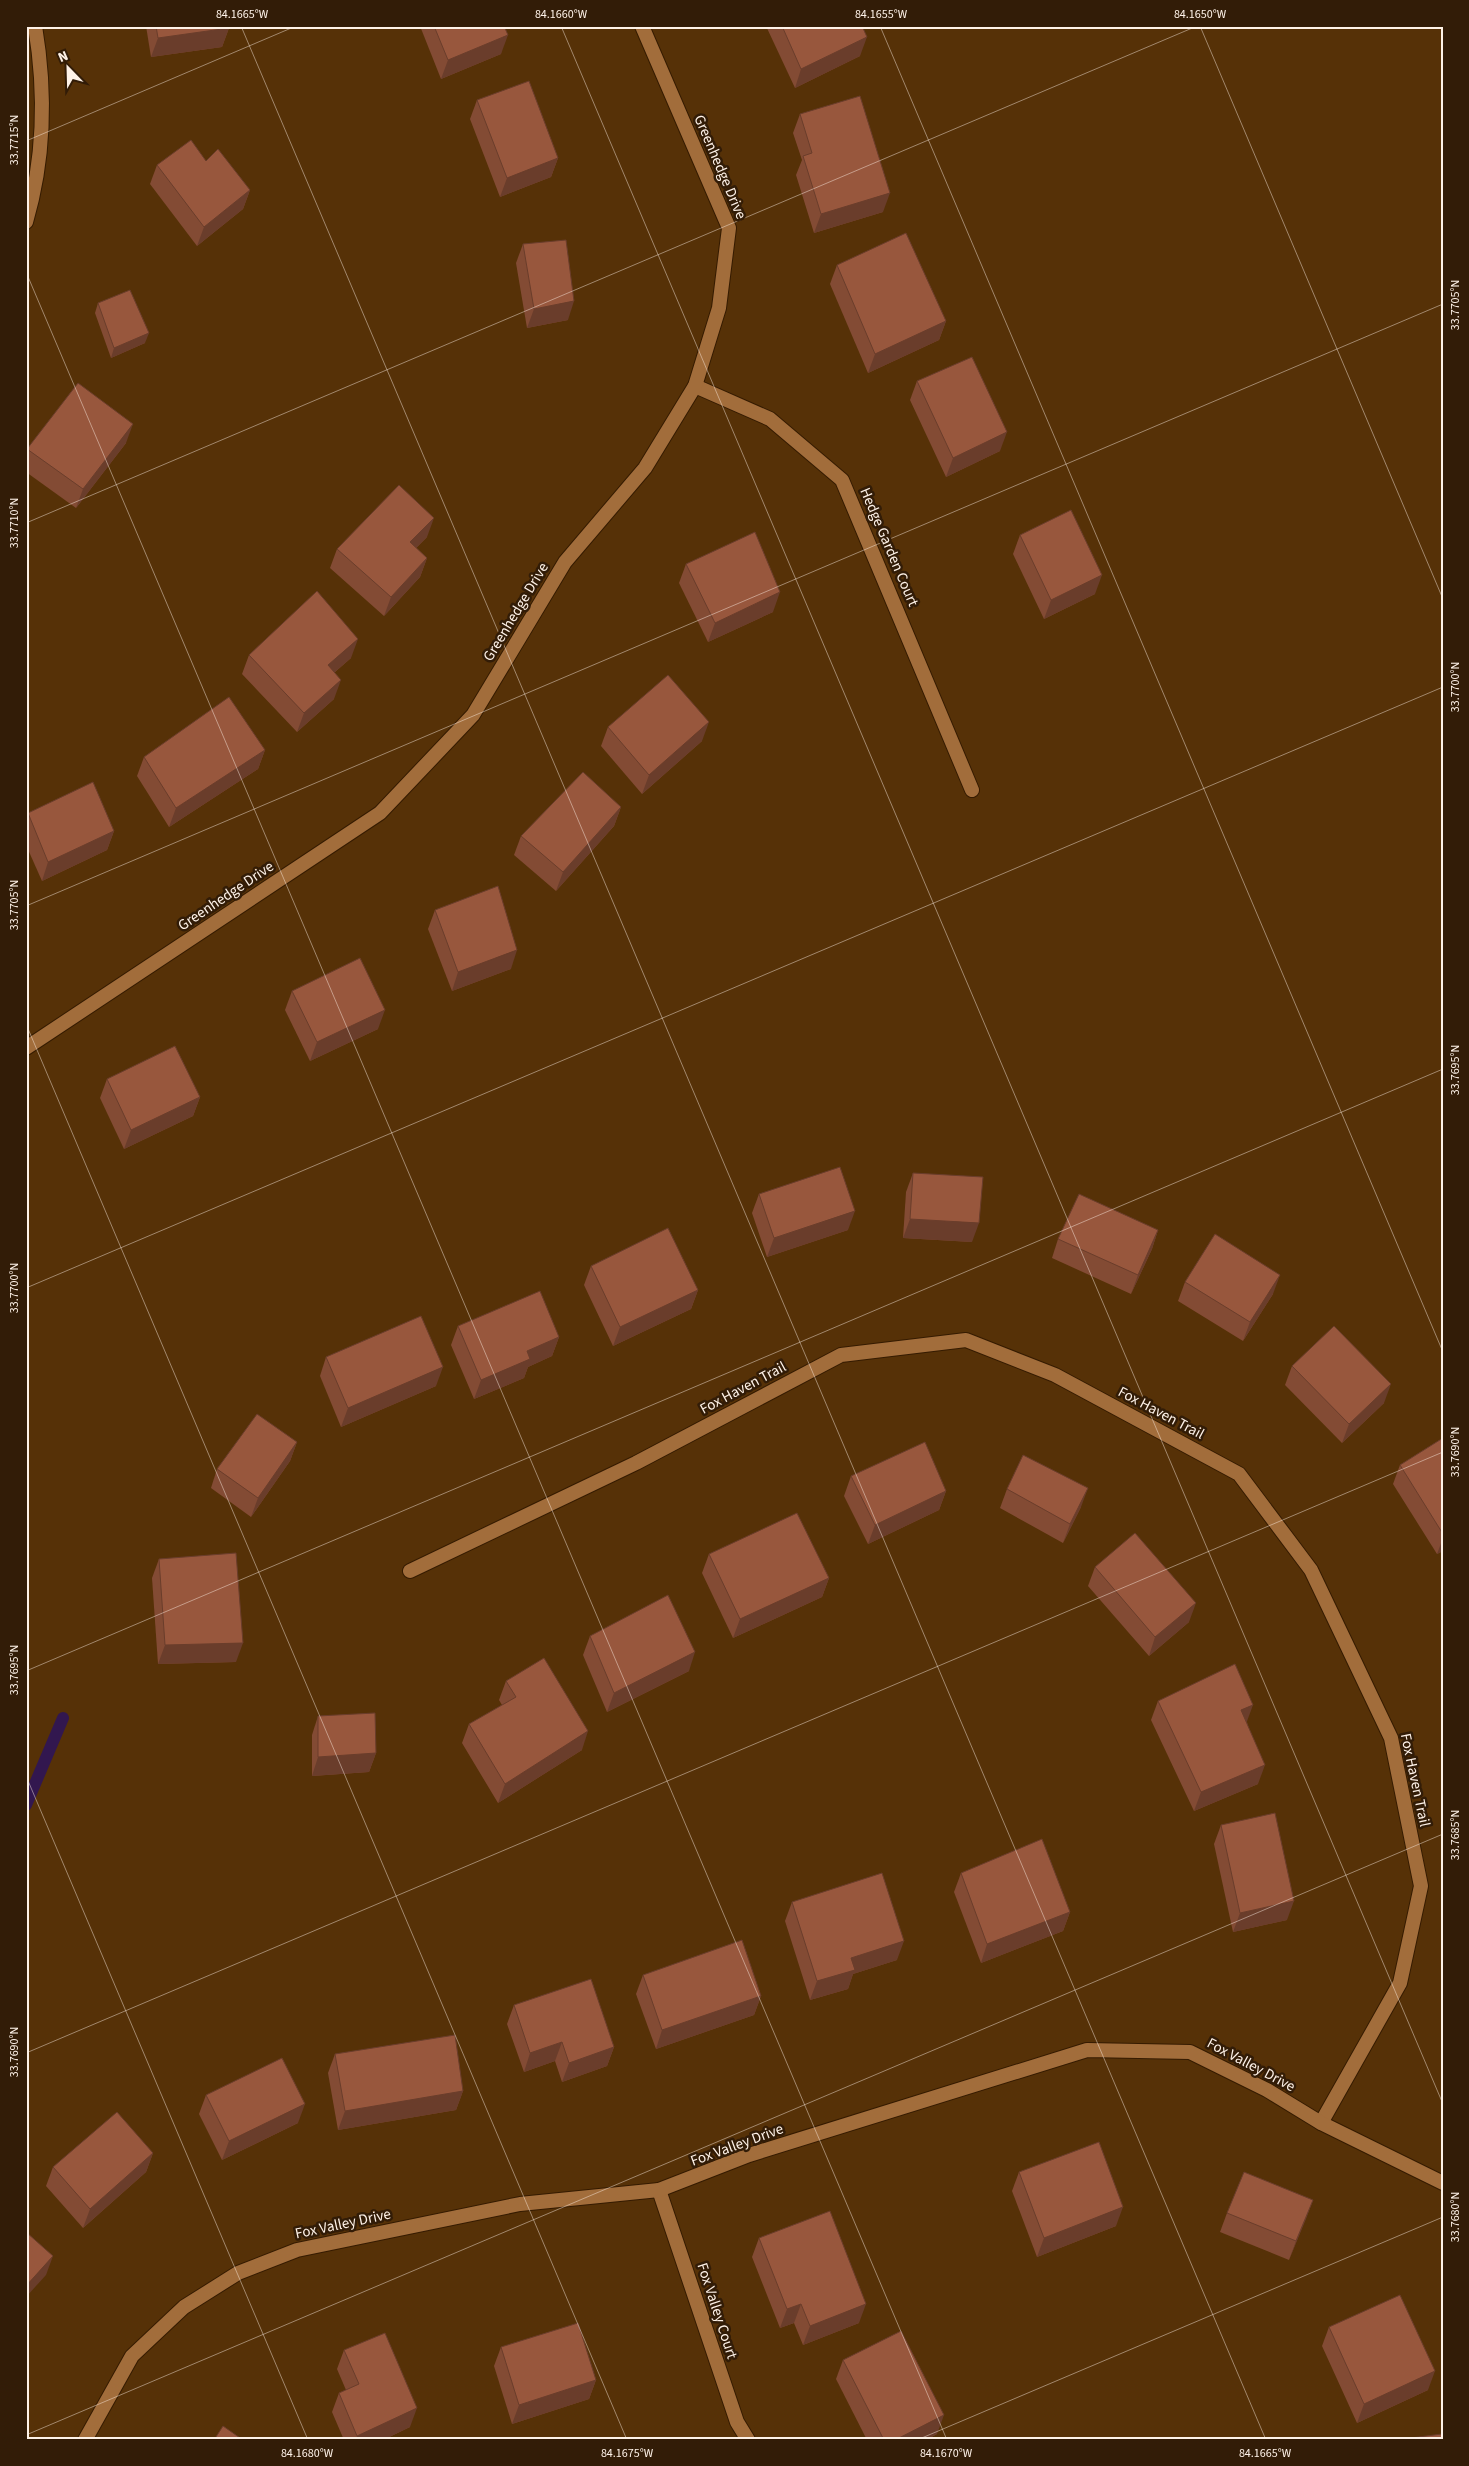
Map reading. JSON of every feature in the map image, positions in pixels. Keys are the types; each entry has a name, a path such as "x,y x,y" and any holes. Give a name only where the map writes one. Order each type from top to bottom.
{"street":[{"path":"26,222 34,193 43,130 42,67 35,26"},
{"name":"Greenhedge Drive","path":"26,1048 380,813 473,715 565,562 645,468 695,386 719,308 730,228 642,26"},
{"name":"Hedge Garden Court","path":"695,386 770,419 842,480 972,790"},
{"name":"Fox Haven Trail","path":"410,1570 636,1463 841,1355 966,1340 1055,1374 1239,1474 1311,1570 1391,1738 1421,1886 1400,1983 1321,2124"},
{"name":"Fox Valley Drive","path":"85,2440 132,2356 184,2307 238,2273 297,2250 520,2204 659,2190 749,2155 1087,2050 1190,2052 1267,2090 1321,2124 1443,2183"},
{"name":"Fox Valley Court","path":"659,2190 737,2422 748,2440"}],"building":[{"path":"156,26 229,26 229,28 158,38"},
{"path":"434,26 504,26 508,35 448,60"},
{"path":"782,26 862,26 867,37 801,69"},
{"path":"529,81 558,158 507,178 477,100"},
{"path":"860,96 890,193 821,214 803,156 812,153 800,114"},
{"path":"191,140 206,161 218,149 250,190 204,227 157,165"},
{"path":"906,233 946,321 875,354 837,265"},
{"path":"566,240 574,301 534,309 523,244"},
{"path":"130,290 149,333 114,348 98,303"},
{"path":"972,357 1007,432 953,458 917,381"},
{"path":"78,383 133,424 83,489 27,449"},
{"path":"399,485 434,518 410,542 427,558 391,597 337,549"},
{"path":"1071,510 1102,575 1051,600 1020,535"},
{"path":"755,532 780,592 715,623 686,564"},
{"path":"317,591 358,639 328,665 341,680 304,713 249,655"},
{"path":"668,675 709,722 649,775 608,727"},
{"path":"229,697 265,750 176,808 144,757"},
{"path":"583,772 621,807 563,872 521,836"},
{"path":"93,782 114,831 48,862 28,813"},
{"path":"498,886 517,950 458,972 435,910"},
{"path":"360,958 385,1010 317,1042 292,991"},
{"path":"175,1046 200,1097 131,1130 107,1079"},
{"path":"840,1167 855,1211 774,1238 759,1194"},
{"path":"913,1173 983,1177 979,1223 910,1219"},
{"path":"1079,1194 1158,1230 1138,1275 1058,1239"},
{"path":"668,1228 698,1290 620,1327 591,1266"},
{"path":"1215,1234 1280,1275 1250,1322 1185,1282"},
{"path":"540,1291 559,1337 527,1351 530,1359 481,1380 458,1326"},
{"path":"421,1316 443,1367 348,1408 326,1357"},
{"path":"1334,1326 1391,1384 1349,1424 1292,1366"},
{"path":"257,1414 297,1442 258,1498 217,1469"},
{"path":"1443,1438 1443,1534 1400,1465"},
{"path":"925,1442 946,1491 875,1525 851,1476"},
{"path":"1023,1455 1088,1488 1070,1524 1007,1489"},
{"path":"797,1513 829,1578 740,1619 709,1554"},
{"path":"1135,1533 1196,1603 1155,1637 1095,1567"},
{"path":"236,1553 243,1643 165,1645 159,1559"},
{"path":"668,1595 695,1652 614,1693 590,1636"},
{"path":"544,1658 588,1731 505,1784 469,1724 516,1697 506,1681"},
{"path":"1235,1664 1253,1705 1241,1710 1265,1765 1201,1792 1158,1701"},
{"path":"375,1713 376,1753 318,1757 318,1716"},
{"path":"1275,1813 1294,1901 1240,1913 1221,1825"},
{"path":"1042,1839 1070,1912 987,1944 961,1873"},
{"path":"882,1873 904,1941 851,1958 855,1970 817,1981 792,1902"},
{"path":"742,1940 761,1996 662,2030 643,1975"},
{"path":"591,1979 614,2047 569,2063 562,2042 530,2053 514,2005"},
{"path":"455,2035 463,2091 345,2111 335,2054"},
{"path":"282,2058 305,2104 229,2141 206,2095"},
{"path":"117,2112 153,2153 90,2209 53,2167"},
{"path":"1099,2142 1123,2207 1044,2238 1019,2172"},
{"path":"1244,2172 1313,2200 1296,2241 1227,2213"},
{"path":"830,2211 866,2304 810,2326 801,2304 787,2309 759,2238"},
{"path":"26,2232 53,2256 26,2286"},
{"path":"1400,2295 1435,2371 1364,2404 1329,2327"},
{"path":"578,2323 596,2380 519,2405 501,2347"},
{"path":"901,2331 944,2415 895,2440 884,2440 843,2360"},
{"path":"385,2333 417,2408 357,2436 339,2393 359,2384 344,2350"},
{"path":"223,2426 243,2440 214,2440"},
{"path":"1442,2434 1443,2440 1395,2440"}],"waterway":[{"path":"26,1805 63,1718"}]}
